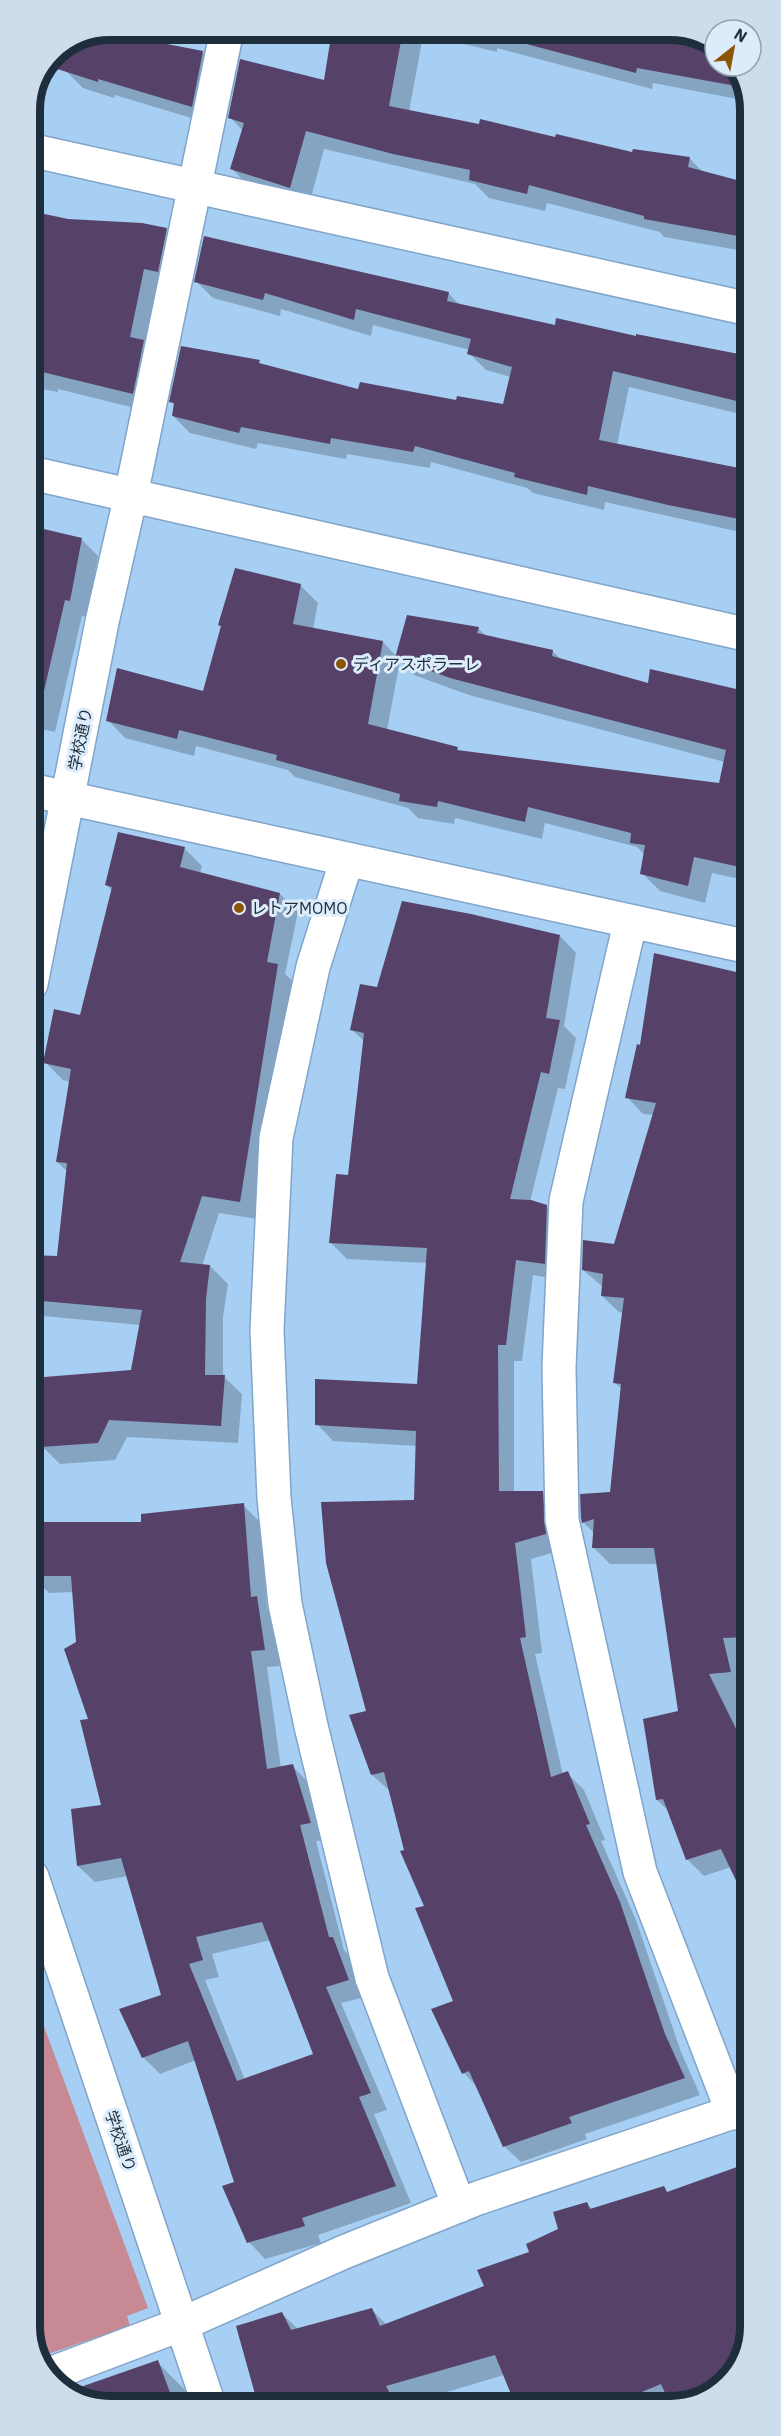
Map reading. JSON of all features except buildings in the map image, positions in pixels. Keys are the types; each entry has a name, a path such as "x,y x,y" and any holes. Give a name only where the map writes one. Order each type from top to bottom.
{"street":[{"name":"学校通り","path":"40,939 102,622 131,495 225,40"},
{"path":"40,152 740,307"},
{"path":"40,475 740,633"},
{"path":"40,792 630,923 740,945"},
{"path":"347,859 313,967 276,1138 267,1330 274,1498 288,1615 311,1726 372,1978 459,2206"},
{"path":"630,923 566,1201 559,1367 562,1520 640,1872 740,2105"},
{"name":"学校通り","path":"40,1901 206,2395"},
{"path":"57,2371 182,2324 344,2252 459,2206 740,2111"}],"shaded area":[{"path":"40,2016 148,2308 127,2316 130,2326 47,2354 43,2344 40,2326"}],"place":[{"name":"ディアスポラーレ","path":"341,664"},
{"name":"レトアMOMO","path":"239,908"}]}
